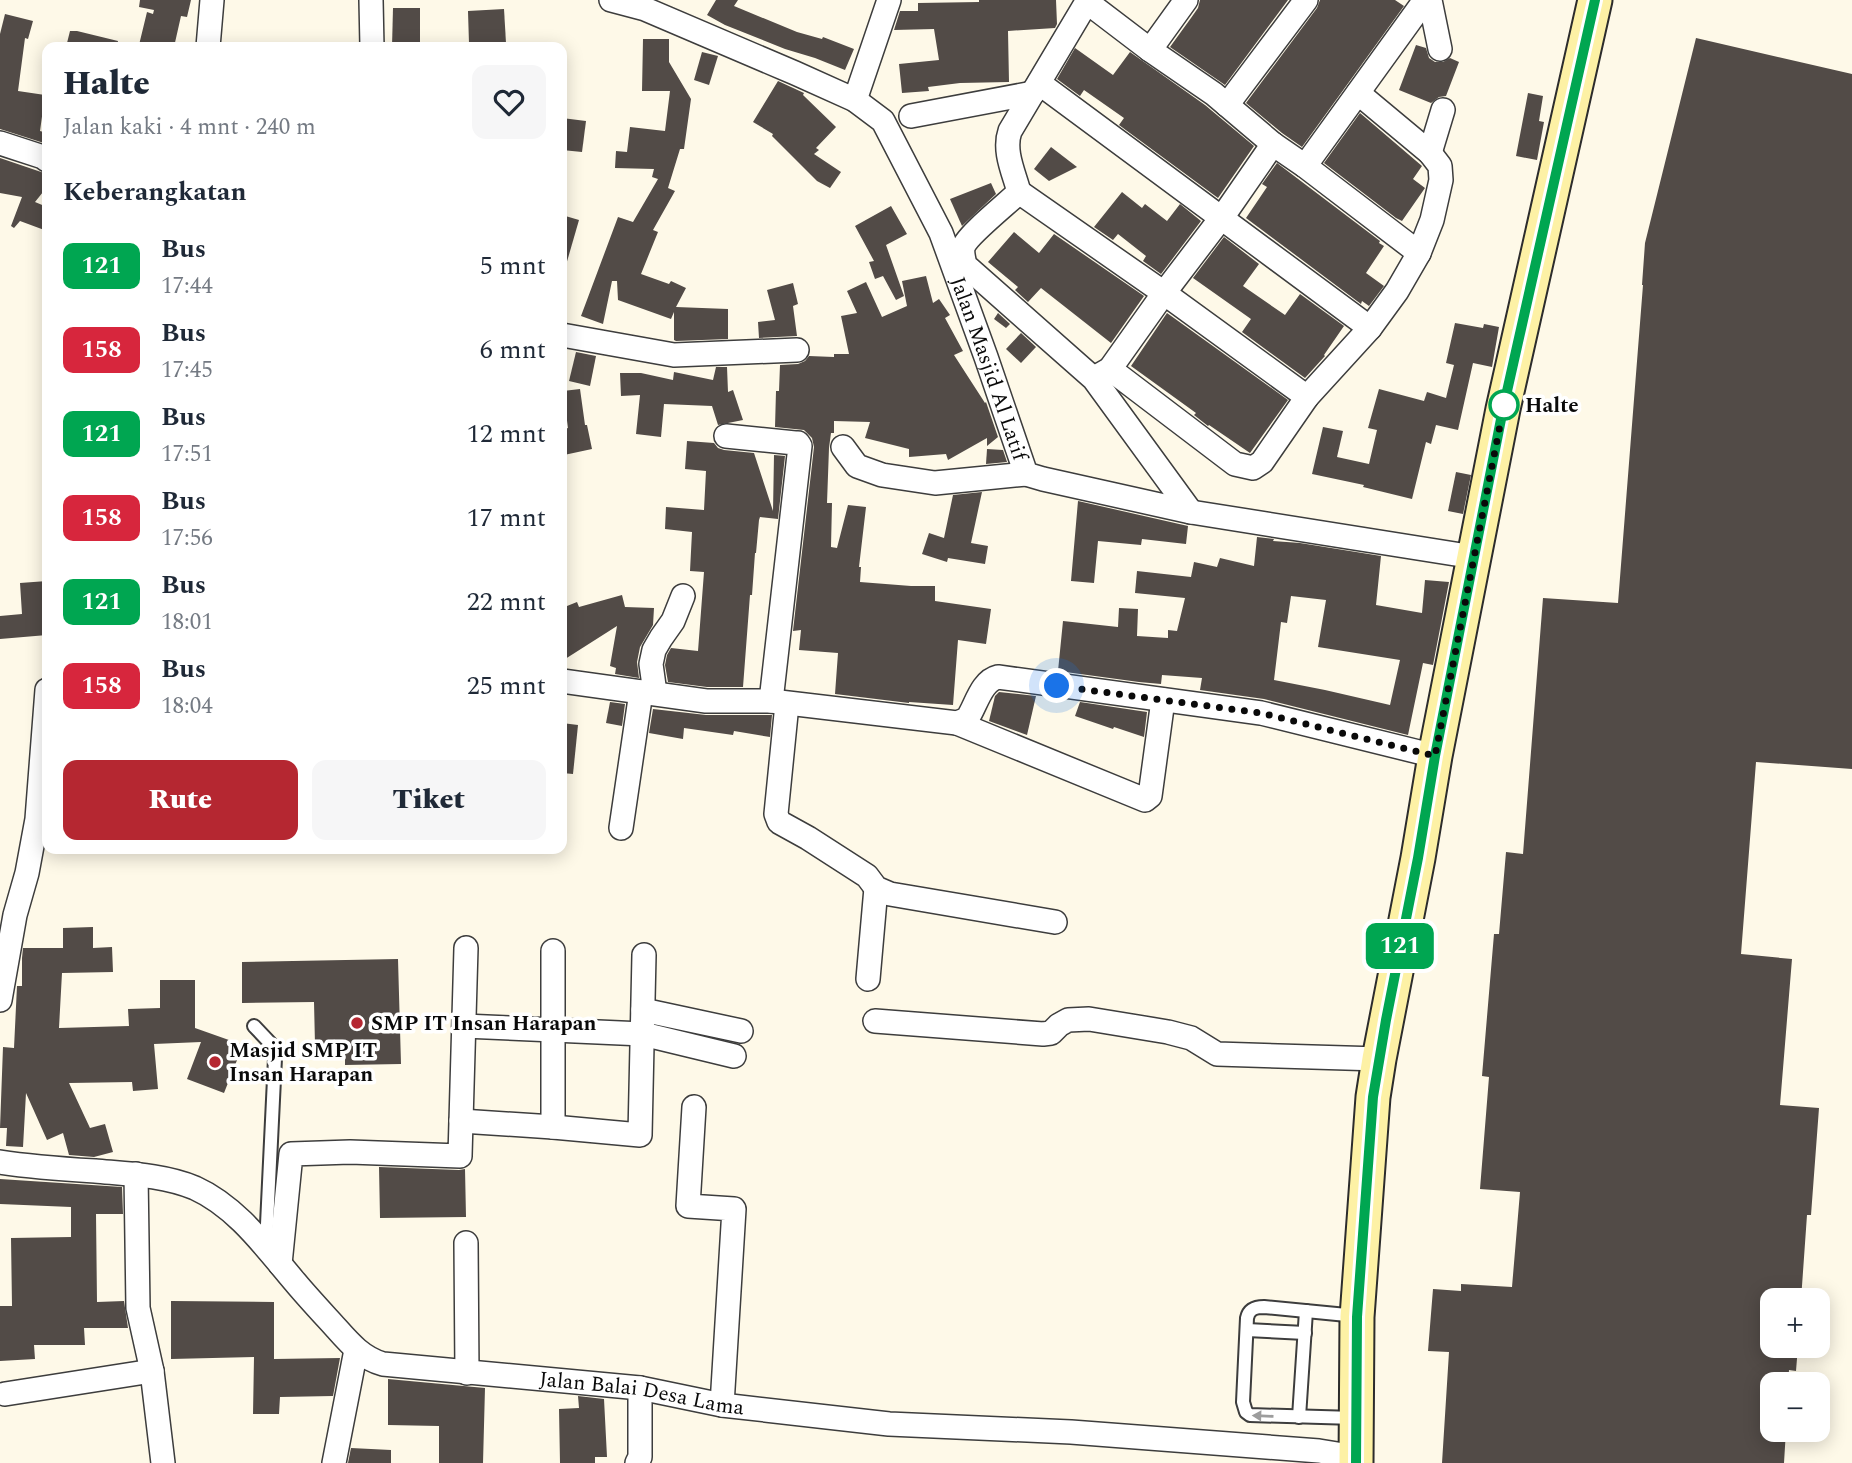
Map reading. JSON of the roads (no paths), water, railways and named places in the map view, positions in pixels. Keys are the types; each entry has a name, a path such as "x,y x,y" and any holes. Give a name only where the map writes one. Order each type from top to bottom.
{"main road":[{"path":"1356,1460 1357,1317 1373,1097 1379,1059 1503,409 1595,0"}],"street":[{"path":"208,42 212,0"},
{"path":"371,0 372,42"},
{"name":"Jalan Masjid Al Latif","path":"611,0 645,9 855,100 883,121 941,233 1026,474 1042,480 1191,512 1474,557"},
{"path":"855,100 889,0"},
{"path":"1150,50 1186,0"},
{"path":"1227,106 1306,0"},
{"path":"1427,0 1440,49"},
{"path":"1305,166 1427,0"},
{"path":"1307,397 1019,192 1009,156 1008,137 1087,1 1419,253"},
{"path":"911,116 1036,88 1222,218 1370,328"},
{"path":"1019,192 969,238 963,248 965,265 1102,374 1235,464 1253,468 1262,462 1307,397 1370,328 1397,291 1419,253 1432,220 1441,180 1440,166 1430,153 1358,93"},
{"path":"1430,153 1443,110"},
{"path":"0,143 42,157"},
{"path":"1102,374 1222,218 1273,144"},
{"path":"567,336 674,355 797,350"},
{"path":"1102,374 1191,512"},
{"path":"726,436 795,443 800,446 779,702 777,818 781,824 808,838 867,876 876,888 890,894 1055,922"},
{"path":"843,447 857,466 882,475 922,481 946,482 1026,474"},
{"path":"621,828 654,650 673,621 682,596"},
{"path":"957,723 967,719 987,683 998,677 1261,713 1435,756"},
{"path":"567,682 706,701 779,702 957,723 1145,800 1150,796 1163,700"},
{"path":"0,1000 15,915 27,873 37,819 42,755"},
{"path":"868,979 876,888"},
{"path":"273,1255 291,1154 351,1152 460,1156 466,948"},
{"path":"553,951 553,1127"},
{"path":"461,1121 640,1135 644,955"},
{"path":"643,1010 741,1031"},
{"path":"874,1021 1043,1034 1051,1033 1068,1020 1089,1019 1191,1038 1217,1054 1379,1059"},
{"path":"464,1026 643,1034 734,1056"},
{"path":"694,1107 688,1206 734,1209 722,1405"},
{"name":"Jalan Balai Desa Lama","path":"0,1162 136,1174 195,1188 238,1219 356,1350 364,1357 383,1364 640,1388 722,1405 889,1424 1071,1432 1319,1451 1356,1460"},
{"path":"136,1174 138,1308 152,1371 163,1463"},
{"path":"466,1243 467,1373"},
{"path":"334,1463 356,1350"},
{"path":"5,1394 152,1371"},
{"path":"637,1463 640,1457 640,1388"}],"lane":[{"path":"254,1026 267,1037 275,1058 273,1255"},
{"path":"1355,1418 1250,1415 1243,1402 1248,1312 1264,1307 1357,1317"},
{"path":"1299,1417 1306,1311"},
{"path":"1247,1330 1305,1333"}],"place":[{"name":"Halte","path":"1504,405"},
{"name":"SMP IT Insan Harapan","path":"357,1023"},
{"name":"Masjid SMP IT Insan Harapan","path":"215,1062"}]}
